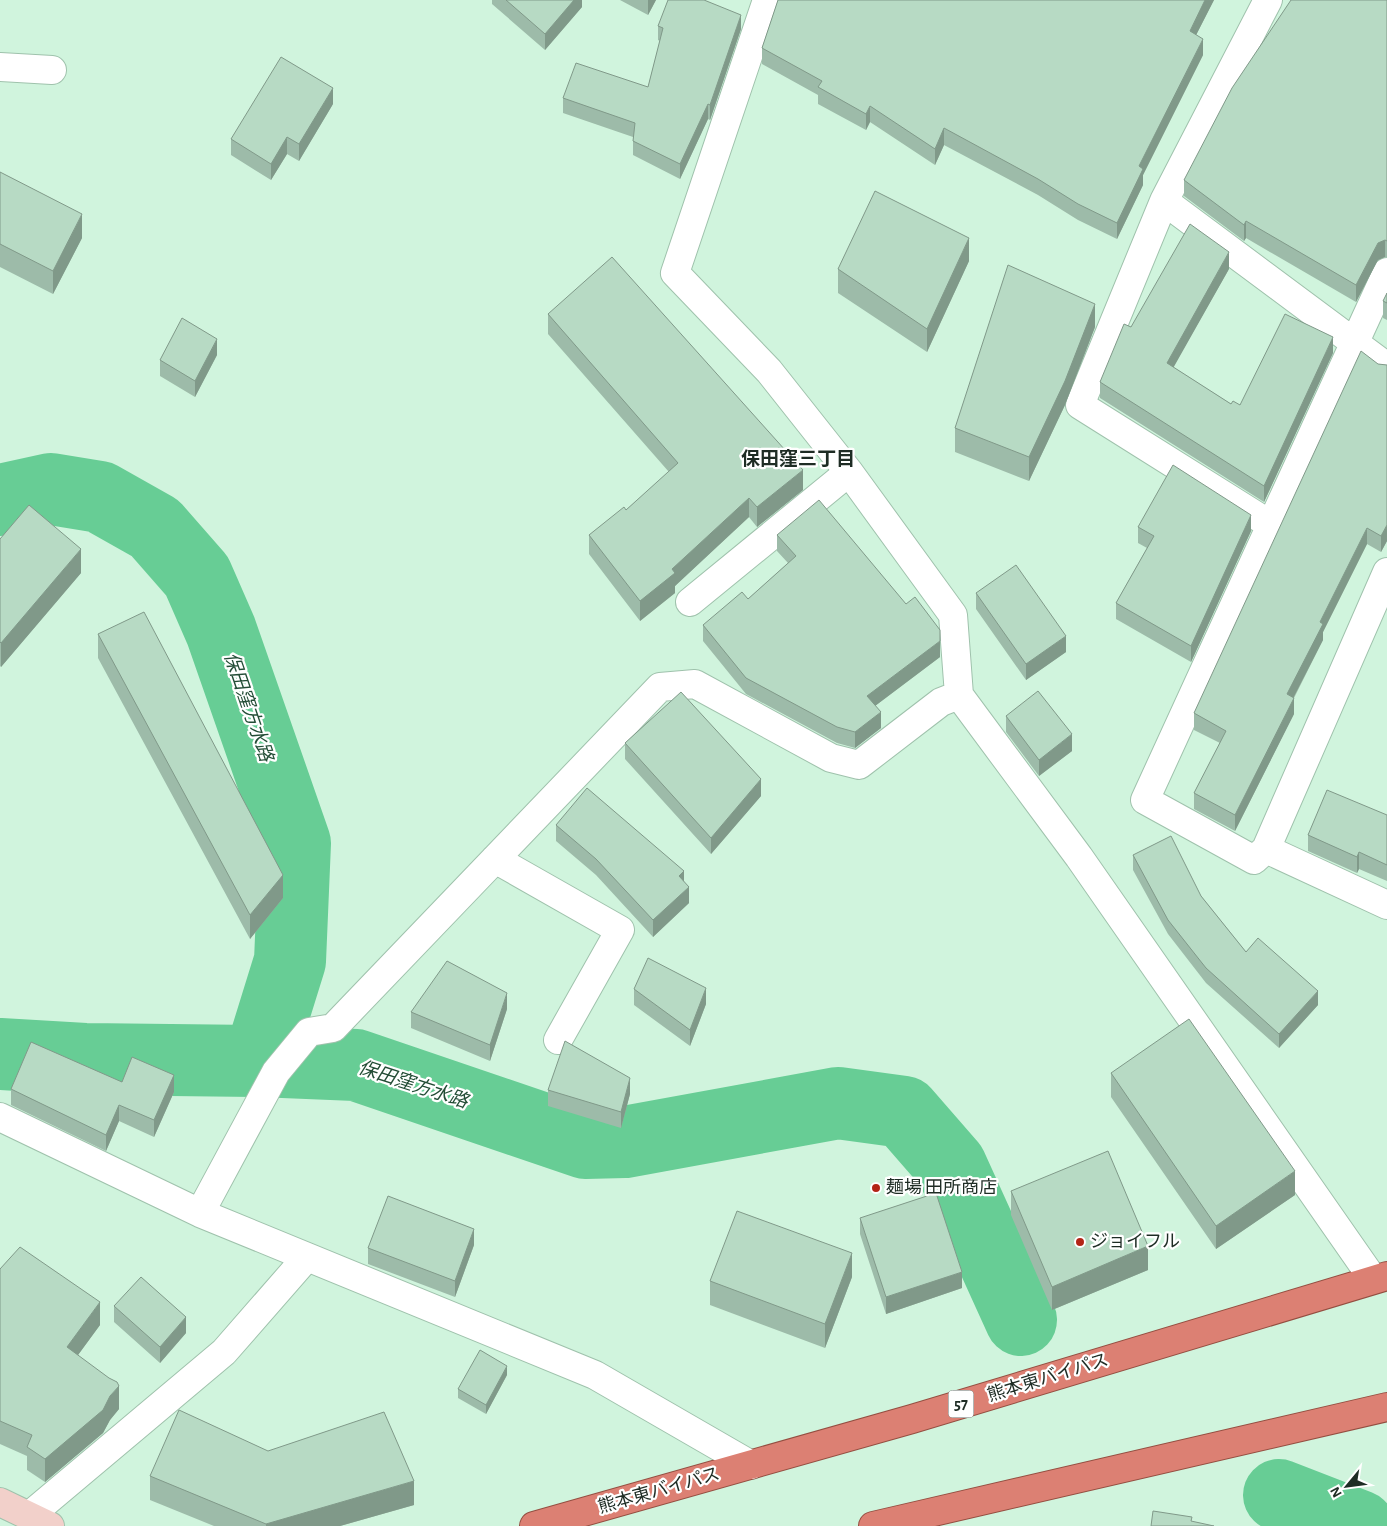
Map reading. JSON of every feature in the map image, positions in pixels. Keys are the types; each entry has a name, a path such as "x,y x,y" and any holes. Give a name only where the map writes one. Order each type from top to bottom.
{"highway":[{"name":"熊本東バイパス","path":"534,1526 912,1419 1380,1278"},
{"path":"879,1525 1387,1407"}],"main road":[{"path":"0,1502 39,1521"}],"street":[{"path":"767,0 675,272 769,371 849,472 953,615 959,696 1079,857 1380,1278"},
{"path":"1268,0 1164,201 1080,406 1271,525"},
{"path":"0,67 52,70"},
{"path":"1164,201 1387,367"},
{"path":"1387,272 1145,800 1254,860 1266,849 1387,572"},
{"path":"690,602 849,472"},
{"path":"200,1213 276,1072 309,1032 332,1028 660,688 695,684 830,758 860,765 941,702 959,696"},
{"path":"1266,849 1387,905"},
{"path":"495,858 620,930 558,1040"},
{"path":"0,1117 200,1213 595,1375 752,1465"},
{"path":"39,1521 224,1352 307,1257"}],"building":[{"path":"506,0 574,0 545,34"},
{"path":"668,0 704,0 741,15 710,105 708,104 680,164 633,141 635,123 563,98 576,63 648,87 663,28 658,26"},
{"path":"778,0 1205,0 1190,31 1203,39 1139,166 1143,169 1117,223 1078,204 1038,179 944,128 935,149 870,106 866,114 818,87 822,81 762,48"},
{"path":"1291,0 1387,0 1387,241 1378,243 1356,285 1246,221 1244,225 1184,180 1232,88"},
{"path":"281,57 333,88 299,144 287,137 271,164 231,139"},
{"path":"0,172 82,214 53,271 0,244"},
{"path":"875,191 969,238 927,329 838,269"},
{"path":"1190,224 1229,252 1167,363 1231,404 1233,401 1240,405 1285,314 1333,337 1264,486 1100,382 1124,324 1131,327"},
{"path":"612,257 803,470 757,507 749,498 672,569 675,573 640,601 589,535 624,507 626,510 678,463 548,314"},
{"path":"1008,265 1095,304 1065,381 1029,457 955,428"},
{"path":"1387,293 1387,303 1383,301"},
{"path":"182,318 217,339 195,381 160,360"},
{"path":"1361,351 1378,364 1387,365 1387,525 1381,536 1367,528 1320,622 1323,624 1287,694 1294,698 1235,815 1194,793 1226,731 1194,713"},
{"path":"1173,465 1251,515 1191,646 1116,603 1154,536 1138,527"},
{"path":"819,500 906,604 915,597 940,630 940,641 867,696 881,712 855,732 837,727 746,678 703,625 742,592 748,599 796,556 777,535"},
{"path":"29,505 81,549 1,643 0,539"},
{"path":"1016,565 1066,636 1026,664 976,593"},
{"path":"144,612 283,875 250,915 98,634"},
{"path":"1038,691 1072,734 1039,760 1006,716"},
{"path":"681,692 761,779 711,838 625,743"},
{"path":"587,788 684,871 679,876 689,887 653,920 596,859 556,825"},
{"path":"1327,790 1387,815 1387,865 1359,852 1357,857 1308,835"},
{"path":"1171,836 1201,896 1246,952 1258,938 1318,991 1279,1034 1206,968 1168,920 1133,855"},
{"path":"648,958 706,988 690,1030 634,989"},
{"path":"447,961 507,993 490,1045 411,1012"},
{"path":"1189,1019 1295,1171 1216,1226 1111,1073"},
{"path":"565,1041 630,1078 621,1112 548,1090"},
{"path":"31,1042 122,1082 132,1057 174,1075 154,1120 119,1105 106,1135 11,1089"},
{"name":"ジョイフル","path":"1108,1151 1148,1246 1052,1287 1011,1191"},
{"path":"936,1193 962,1272 886,1297 860,1218"},
{"path":"388,1196 474,1229 455,1281 368,1248"},
{"path":"737,1211 852,1253 825,1324 710,1281"},
{"path":"20,1247 100,1302 67,1347 117,1382 119,1386 110,1396 103,1410 45,1459 27,1447 32,1435 0,1421 0,1269"},
{"path":"141,1277 186,1317 160,1347 114,1306"},
{"path":"480,1350 507,1366 486,1405 458,1389"},
{"path":"179,1410 268,1451 384,1412 414,1481 266,1524 150,1476"},
{"path":"1153,1511 1192,1517 1191,1521 1214,1526 1151,1526"}],"waterway":[{"name":"保田窪方水路","path":"0,500 51,489 100,497 155,528 197,576 221,631 295,843 290,961 259,1061 356,1065 585,1143 625,1142 838,1103 904,1112 951,1166 1021,1320"},
{"path":"0,1054 85,1059 259,1061"},
{"name":"保田窪方水路","path":"1279,1495 1359,1526"}],"place":[{"name":"麺場 田所商店","path":"876,1188"},
{"name":"ジョイフル","path":"1080,1242"}],"district":[{"name":"保田窪三丁目","path":"798,459"}]}
